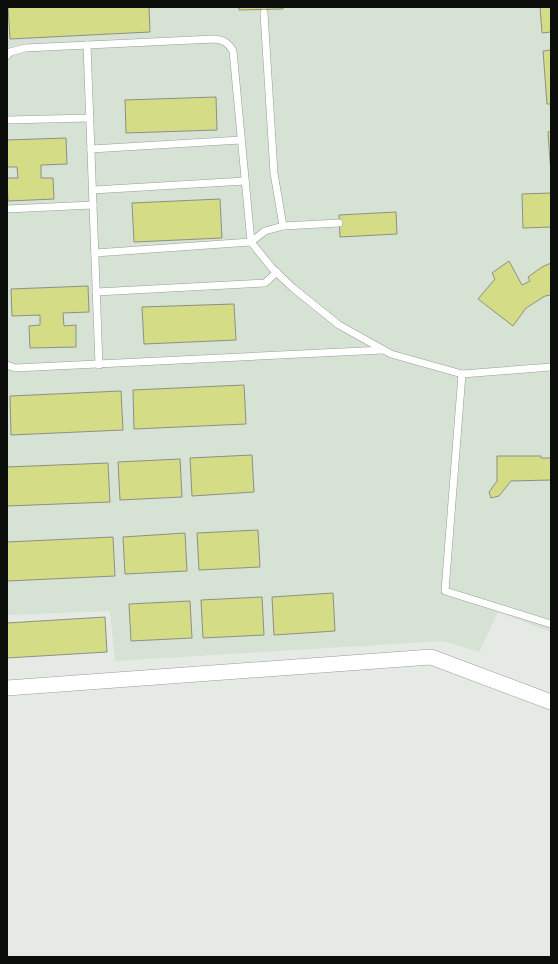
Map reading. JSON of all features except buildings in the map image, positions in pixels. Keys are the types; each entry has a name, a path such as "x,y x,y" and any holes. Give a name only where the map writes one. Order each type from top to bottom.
{"street":[{"path":"7,688 431,657 551,702"}],"lane":[{"path":"264,13 274,173 283,226"},
{"path":"7,56 10,52 25,48 214,39 223,40 229,44 233,51 251,242 293,288 339,325 391,354 462,374 551,367"},
{"path":"87,45 99,365"},
{"path":"7,120 90,118"},
{"path":"91,149 241,140"},
{"path":"93,190 245,182"},
{"path":"7,209 93,205"},
{"path":"95,253 251,242 265,231 283,226 339,223"},
{"path":"96,292 265,283 277,272"},
{"path":"7,365 15,368 99,365 383,350"},
{"path":"462,374 445,591 551,624"}],"shaded area":[{"path":"7,7 551,7 551,632 498,612 479,652 444,641 115,661 110,611 7,615"}]}
